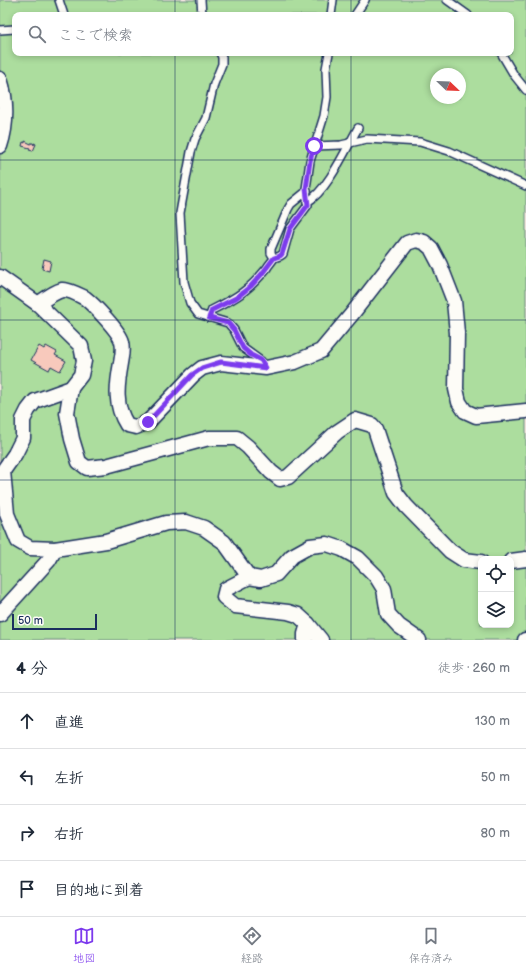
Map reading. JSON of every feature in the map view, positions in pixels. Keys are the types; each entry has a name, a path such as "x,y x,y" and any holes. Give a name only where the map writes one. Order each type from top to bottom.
{"street":[{"path":"0,79 5,115 3,136 0,146"},
{"path":"38,304 45,298 63,290 74,293 84,298 120,335 123,343 117,391 119,408 127,425 136,427 148,422 192,375 202,368 221,362 266,368 295,362 321,351 352,314 407,243 416,240 424,242 431,248 440,265 454,301 457,333 456,389 459,402 465,411 476,416 526,411"},
{"path":"0,277 38,304 81,346 84,361 81,375 71,388 67,413 72,439 79,462 87,468 106,466 209,438 236,438 248,447 271,472 280,479 288,477 337,432 355,420 372,425 375,429 396,493 406,506 450,551 464,560 478,562"},
{"path":"71,388 35,401 23,420 23,438 15,454 3,471 7,514 18,541 30,548 55,549 106,541 166,523 186,522 204,528 224,542 249,577"},
{"path":"321,640 308,624 298,615 288,612 235,606 224,598 226,589 249,577 261,579 276,574 292,556 310,546 326,544 342,549 358,558 376,576 384,589 388,614 399,626 419,640"},
{"path":"0,614 49,560 55,549"},
{"path":"514,561 526,560"},
{"path":"305,640 308,624"}],"lane":[{"path":"59,0 63,12"},
{"path":"201,0 202,12"},
{"path":"331,12 333,0"},
{"path":"357,12 365,0"},
{"path":"447,0 464,12"},
{"path":"0,30 12,28"},
{"path":"222,56 222,64 214,84 206,118 195,138 191,152 180,213 184,282 190,303 198,314 228,323 234,330 243,348 251,355 261,360 266,368"},
{"path":"209,318 212,310 236,298 251,286 274,258 282,254 290,229 308,205 306,191 310,161 327,97 326,69 328,56"},
{"path":"503,56 514,75 526,90"},
{"path":"307,202 314,198 333,173 358,128"},
{"path":"314,146 340,145 367,139 420,142 449,152 526,186"},
{"path":"274,258 271,253 271,249 288,209 291,204 306,191"}],"green space":[{"path":"0,0 526,0 526,640 0,640"}],"building":[{"path":"25,141 31,144 33,143 34,145 34,143 36,144 33,151 29,150 30,148 22,146 23,142 25,143"},
{"path":"44,259 51,261 49,271 42,269"},
{"path":"39,346 44,349 46,346 57,352 55,355 66,361 60,371 51,366 49,370 31,360"}],"route":[{"path":"148,422 192,375 202,368 221,362 266,368 261,360 251,355 243,348 234,330 228,323 209,318 212,310 236,298 251,286 274,258 277,258 282,254 290,229 308,205 306,189 314,146"}]}
